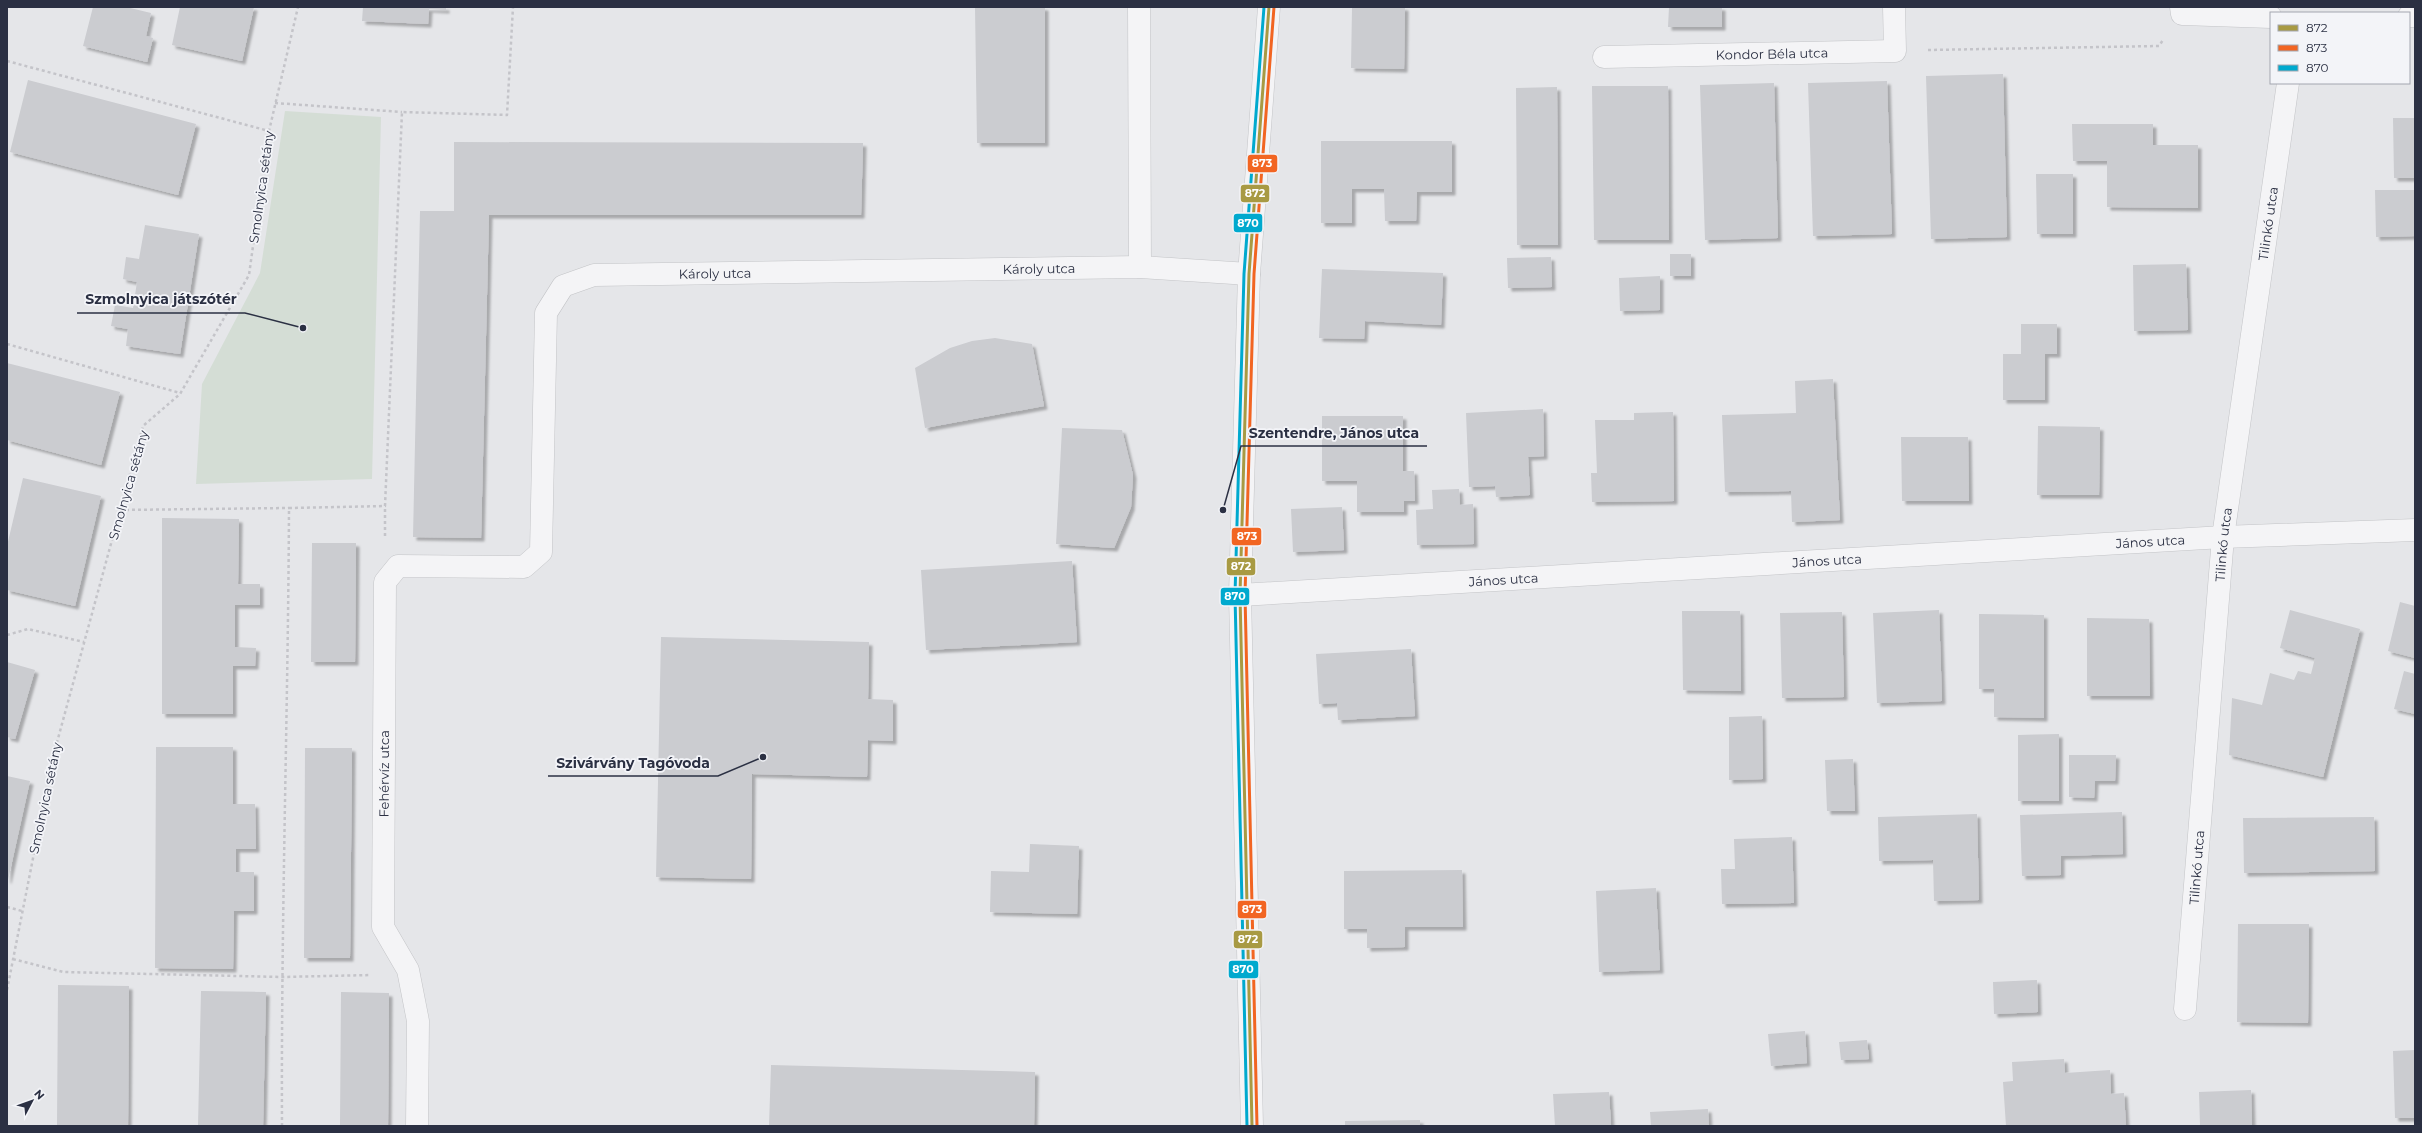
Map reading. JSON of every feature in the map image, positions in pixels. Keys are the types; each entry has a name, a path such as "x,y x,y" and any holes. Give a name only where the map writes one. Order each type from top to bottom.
{"street":[{"path":"1140,7 1140,267"},
{"path":"1252,1126 1240,595 1248,274 1269,7"},
{"path":"1894,7 1895,51"},
{"path":"2182,11 2270,17"},
{"name":"Kondor Béla utca","path":"1604,57 1895,51"},
{"name":"Tilinkó utca","path":"2185,1009 2223,537 2288,84"},
{"name":"Károly utca","path":"541,552 546,313 563,286 594,275 1140,267 1248,274"},
{"name":"János utca","path":"1240,595 2223,537 2415,530"},
{"name":"Fehérvíz utca","path":"417,1126 418,1021 408,970 382,927 385,582 398,566 524,567 541,552"}],"path":[{"name":"Smolnyica sétány","path":"7,990 53,757 143,426 180,394 249,275 269,131 298,7"},
{"path":"276,103 402,112 507,115 513,7"},
{"path":"1895,51 2159,46 2182,11"},
{"path":"7,60 269,131"},
{"path":"120,510 385,506 402,112"},
{"path":"7,344 180,394"},
{"path":"282,1126 282,977 288,735 289,508"},
{"path":"7,636 28,629 84,642"},
{"path":"7,906 22,911"},
{"path":"13,959 63,972 282,977 375,975 398,955"}],"shaded area":[{"path":"285,111 381,117 372,479 196,484 202,384 260,273"}],"building":[{"path":"93,7 126,7 151,13 146,36 153,38 147,62 83,46"},
{"path":"180,7 254,7 242,61 172,45"},
{"path":"363,7 446,7 446,10 429,9 428,24 362,21"},
{"path":"975,7 1045,7 1045,143 977,143"},
{"path":"1352,7 1405,7 1404,69 1351,68"},
{"path":"1669,7 1722,7 1722,27 1668,27"},
{"path":"2003,74 2007,237 1931,239 1926,76"},
{"path":"28,80 196,124 178,195 10,152"},
{"path":"1887,81 1892,234 1813,236 1808,83"},
{"path":"1774,83 1778,238 1705,240 1700,85"},
{"path":"1592,86 1668,86 1669,240 1594,240"},
{"path":"1557,87 1558,245 1517,245 1516,88"},
{"path":"2393,118 2415,118 2415,178 2394,178"},
{"path":"2072,124 2153,124 2153,145 2198,145 2198,208 2107,207 2107,161 2073,161"},
{"path":"1321,141 1452,141 1452,192 1417,192 1416,221 1385,221 1384,189 1352,189 1352,223 1321,223"},
{"path":"454,142 863,143 861,215 489,215 481,538 413,537 420,211 454,211"},
{"path":"2036,174 2073,174 2073,234 2037,234"},
{"path":"2375,190 2415,190 2415,236 2376,237"},
{"path":"145,225 199,234 180,354 126,346 128,329 111,326 115,305 133,308 137,282 123,279 126,257 139,259"},
{"path":"1670,254 1691,254 1691,276 1670,276"},
{"path":"1551,257 1552,287 1508,288 1507,258"},
{"path":"2186,264 2188,330 2134,331 2133,265"},
{"path":"1322,269 1443,273 1441,325 1365,321 1364,339 1319,338"},
{"path":"1660,276 1660,310 1620,311 1619,278"},
{"path":"2021,324 2057,324 2057,354 2045,354 2045,400 2003,400 2003,354 2021,354"},
{"path":"995,338 1032,344 1044,406 925,428 915,368 950,348 972,341"},
{"path":"7,363 120,392 101,465 7,440"},
{"path":"1833,379 1840,520 1792,522 1791,491 1725,492 1722,415 1796,413 1795,381"},
{"path":"1543,409 1544,456 1528,457 1530,495 1496,497 1495,486 1469,487 1466,413"},
{"path":"1673,412 1674,501 1592,502 1591,473 1597,473 1595,420 1634,420 1634,413"},
{"path":"1322,416 1403,416 1403,471 1414,471 1415,501 1404,501 1404,512 1357,512 1357,481 1322,481"},
{"path":"2038,426 2100,427 2099,495 2037,495"},
{"path":"1062,428 1122,430 1133,475 1131,507 1114,548 1056,544"},
{"path":"1901,437 1968,437 1969,501 1902,501"},
{"path":"23,478 101,496 75,606 7,590 7,546"},
{"path":"1459,489 1460,505 1473,504 1474,544 1417,545 1416,510 1433,509 1432,490"},
{"path":"1342,507 1344,550 1293,552 1291,509"},
{"path":"162,518 239,519 238,584 260,584 260,605 235,605 235,647 256,648 255,666 233,666 233,714 162,714"},
{"path":"312,543 356,543 355,662 311,662"},
{"path":"1072,561 1077,642 926,650 921,570"},
{"path":"2400,602 2415,606 2415,658 2388,651"},
{"path":"1939,610 1942,701 1877,703 1873,613"},
{"path":"2290,610 2360,629 2323,777 2229,755 2232,698 2262,705 2270,673 2294,680 2298,671 2311,674 2315,658 2280,648"},
{"path":"1682,611 1740,611 1741,691 1683,690"},
{"path":"1842,612 1844,697 1782,698 1780,613"},
{"path":"1979,614 2044,615 2044,718 1994,717 1994,689 1979,689"},
{"path":"2087,618 2149,619 2150,696 2087,696"},
{"path":"661,637 869,642 868,699 893,700 893,741 868,740 867,777 752,774 751,879 656,877"},
{"path":"1411,649 1415,716 1338,720 1337,703 1319,704 1316,654"},
{"path":"7,662 35,670 15,739 7,737"},
{"path":"2404,671 2415,674 2415,714 2394,709"},
{"path":"1762,716 1763,779 1729,780 1729,717"},
{"path":"2059,734 2059,801 2018,801 2018,735"},
{"path":"156,747 233,747 233,804 255,804 256,849 236,849 236,872 254,872 254,911 234,911 233,969 155,968"},
{"path":"305,748 352,748 350,958 304,958"},
{"path":"2069,755 2116,755 2115,781 2095,781 2094,798 2069,797"},
{"path":"1853,759 1855,811 1827,811 1825,760"},
{"path":"7,776 30,781 8,880 7,880"},
{"path":"2122,812 2123,854 2061,856 2061,875 2022,876 2020,815"},
{"path":"1977,814 1979,900 1934,901 1933,860 1879,861 1878,817"},
{"path":"2374,817 2375,871 2244,873 2243,818"},
{"path":"1792,837 1794,903 1722,904 1721,869 1735,869 1734,839"},
{"path":"1030,844 1079,846 1077,914 990,912 991,871 1029,872"},
{"path":"1462,870 1463,927 1405,927 1405,947 1367,948 1367,929 1344,929 1344,871"},
{"path":"1656,888 1660,970 1599,972 1596,891"},
{"path":"2238,924 2309,924 2308,1023 2237,1022"},
{"path":"2037,980 2038,1012 1994,1014 1993,982"},
{"path":"58,985 129,986 128,1126 57,1126"},
{"path":"201,991 266,992 263,1126 198,1126"},
{"path":"341,992 389,993 388,1126 340,1126"},
{"path":"1805,1031 1807,1063 1771,1066 1768,1034"},
{"path":"1867,1040 1869,1059 1841,1060 1839,1042"},
{"path":"2415,1050 2415,1118 2395,1118 2393,1051"},
{"path":"2064,1059 2065,1073 2110,1070 2111,1094 2124,1093 2126,1126 2006,1126 2003,1082 2013,1081 2012,1062"},
{"path":"771,1065 1035,1072 1034,1126 769,1126"},
{"path":"2251,1090 2252,1126 2200,1126 2199,1092"},
{"path":"1609,1092 1611,1126 1555,1126 1553,1094"},
{"path":"1708,1109 1709,1126 1651,1126 1650,1112"},
{"path":"1420,1120 1420,1126 1345,1126 1345,1121"}],"transit line":[{"name":"870","path":"1247,1126 1235,595 1244,274 1264,7"},
{"name":"872","path":"1252,1126 1240,595 1249,274 1269,7"},
{"name":"873","path":"1257,1126 1245,595 1254,274 1274,7"}],"place":[{"name":"Szmolnyica játszótér","path":"303,328"},
{"name":"Szentendre, János utca","path":"1223,510"},
{"name":"Szivárvány Tagóvoda","path":"763,757"}]}
